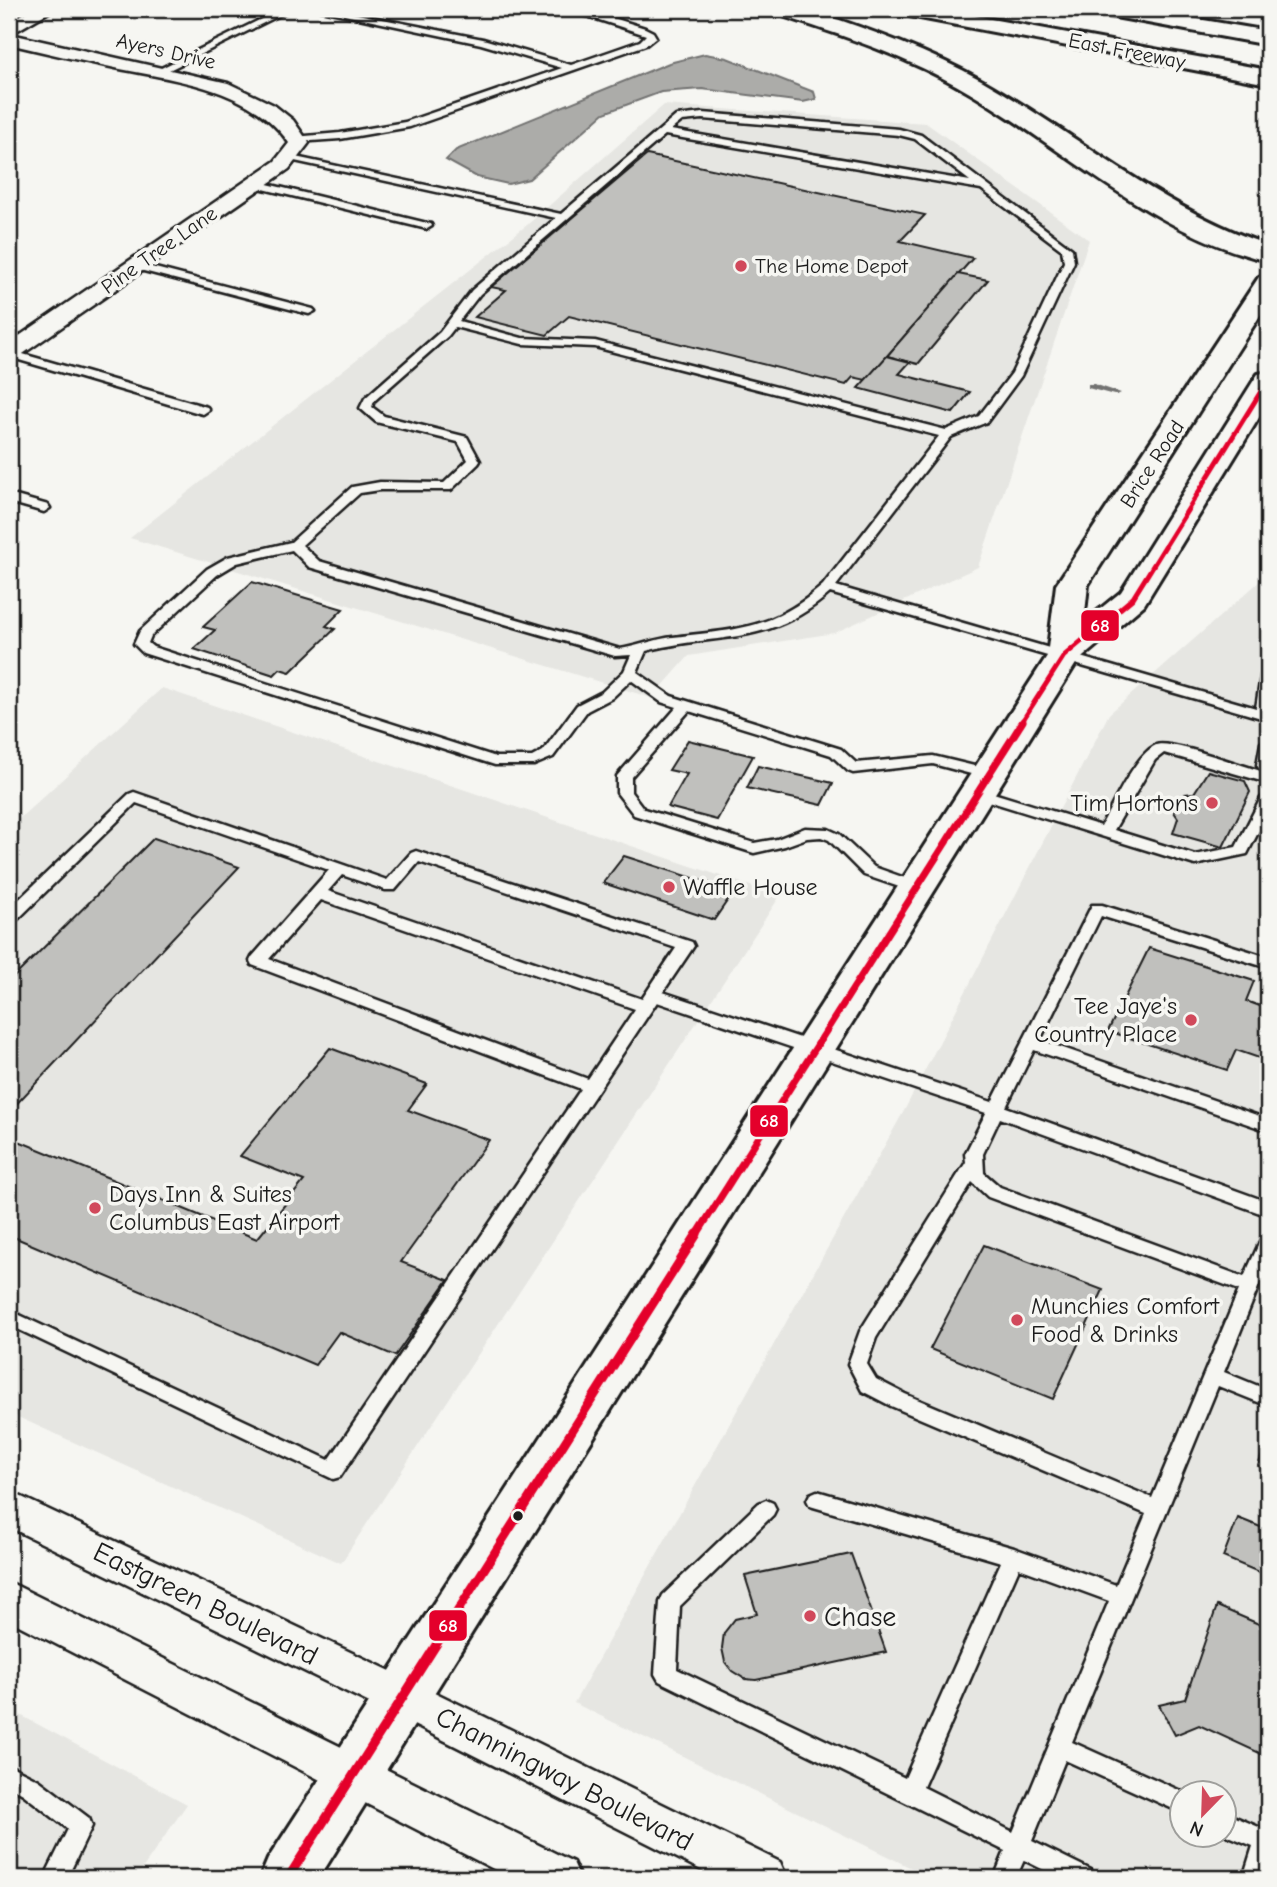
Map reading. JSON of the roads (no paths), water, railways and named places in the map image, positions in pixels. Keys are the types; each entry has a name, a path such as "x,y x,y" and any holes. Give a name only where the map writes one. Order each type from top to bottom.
{"main road":[{"path":"784,9 852,30 919,56 976,86 1051,133 1160,209 1221,238 1268,253"},
{"name":"East Freeway","path":"904,9 1268,77"},
{"name":"East Freeway","path":"1104,9 1268,38"},
{"path":"1224,9 1268,17"},
{"name":"Brice Road","path":"1064,656 1072,585 1268,283"},
{"name":"Brice Road","path":"288,1878 1064,656 1133,598 1268,380"}],"street":[{"path":"9,29 45,9"},
{"name":"Ayers Drive","path":"9,39 212,85 261,105 284,122 293,148"},
{"name":"Pine Tree Lane","path":"9,354 255,184 293,148"},
{"name":"Eastgreen Boulevard","path":"9,1508 404,1698"},
{"path":"9,1600 556,1878"},
{"name":"Channingway Boulevard","path":"404,1698 764,1878"}],"lane":[{"path":"158,72 288,9"},
{"path":"320,9 483,42 572,68"},
{"path":"293,148 340,136 407,125 643,43 651,37 650,34 589,13 552,9"},
{"path":"295,545 314,564 621,653 669,641 744,634 771,627 810,606 828,588 947,435 983,419 1017,374 1069,262 1067,249 918,137 899,132 688,115 679,118 476,292 444,334 369,400 366,408 380,419 463,440 474,461 447,487 380,486 356,490 295,545 233,560 212,572 145,634 141,644 148,650 495,761 516,763 534,761 548,754 582,708 607,695 630,673 640,650"},
{"path":"661,131 984,187"},
{"path":"293,148 563,216"},
{"path":"255,184 427,226"},
{"path":"136,266 309,311"},
{"path":"452,323 522,341 595,344 947,435"},
{"path":"9,354 203,410"},
{"path":"9,498 44,508"},
{"path":"828,588 1265,715 1268,675"},
{"path":"630,673 666,699 836,752 853,768 933,760 1105,832 1195,860 1242,851 1268,798"},
{"path":"686,705 624,776 624,793 639,813 754,848 780,843 805,833 823,832 834,837 869,871 917,888"},
{"path":"1268,743 1264,765 1268,771"},
{"path":"1105,832 1149,757 1161,748 1173,749 1268,779"},
{"path":"9,918 134,797 390,886 416,856 686,946 333,1471 9,1317"},
{"path":"340,868 258,961 592,1087"},
{"path":"318,893 651,1001 815,1049 996,1110 1268,1209"},
{"path":"1250,1287 994,1192 976,1176 974,1154 1097,909 1268,963"},
{"path":"1031,1043 1268,1125"},
{"path":"975,1162 867,1336 857,1364 869,1385 898,1401 1158,1510"},
{"path":"1005,1878 1268,1242"},
{"path":"1213,1376 1268,1398"},
{"path":"817,1500 1014,1557 1122,1597"},
{"path":"766,1509 670,1602 666,1674 1083,1878"},
{"path":"911,1792 1014,1557"},
{"path":"1060,1748 1168,1797"},
{"path":"9,1775 32,1787 81,1826 55,1878"},
{"path":"1238,1829 1267,1842 1254,1878"}],"waterway":[{"path":"1091,386 1117,393"}],"place":[{"name":"The Home Depot","path":"741,266"},
{"name":"Tim Hortons","path":"1212,803"},
{"name":"Waffle House","path":"669,887"},
{"name":"Tee Jaye's Country Place","path":"1191,1020"},
{"name":"Days Inn & Suites Columbus East Airport","path":"95,1208"},
{"name":"Munchies Comfort Food & Drinks","path":"1017,1320"},
{"name":"Chase","path":"810,1616"}]}
